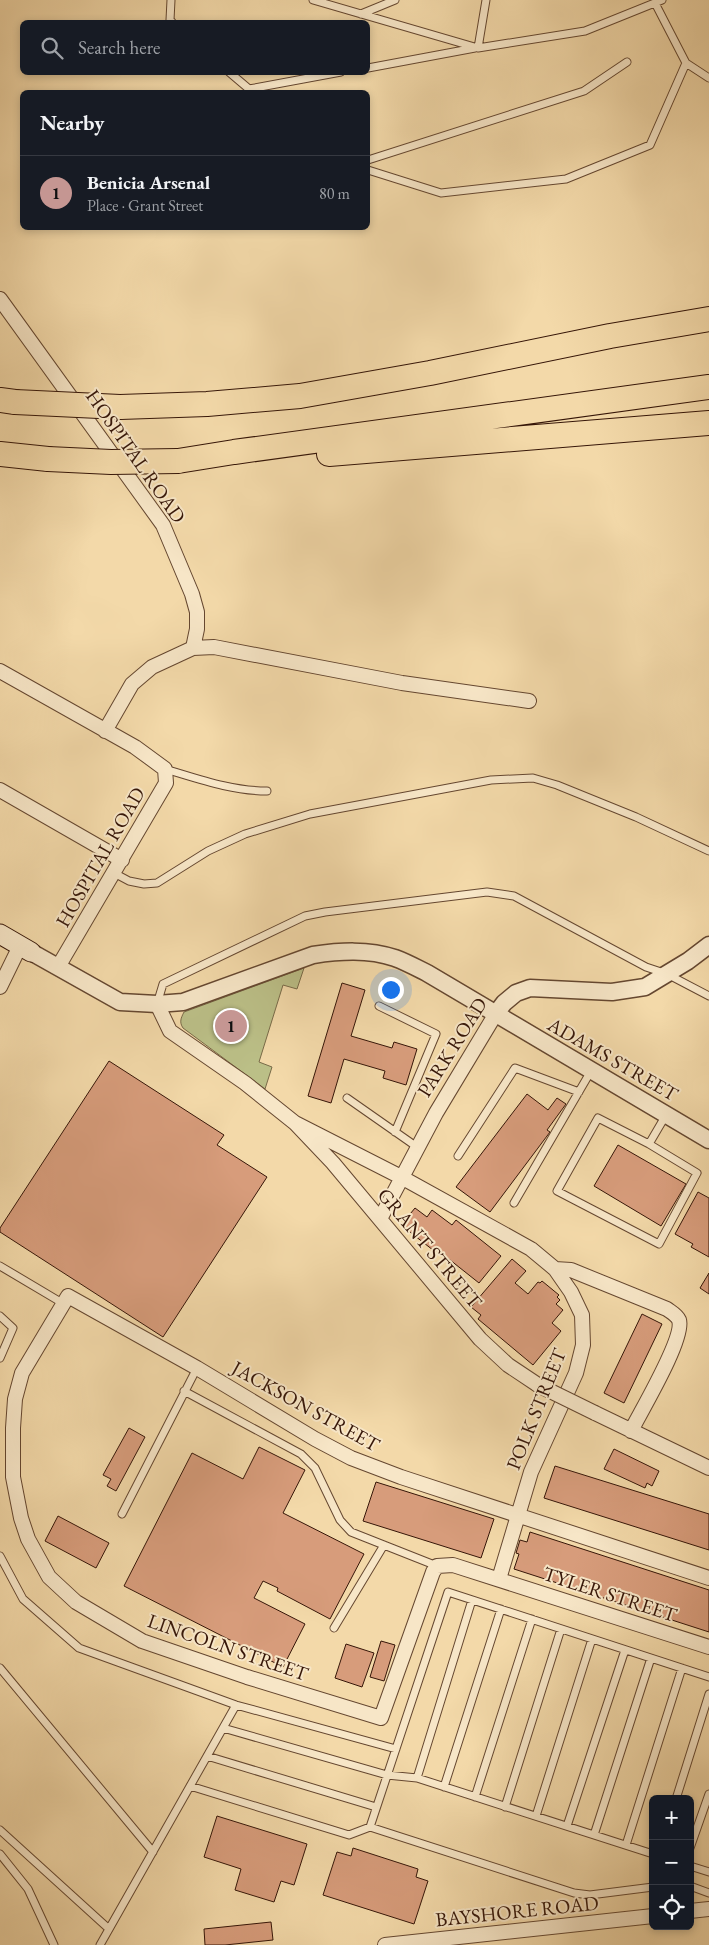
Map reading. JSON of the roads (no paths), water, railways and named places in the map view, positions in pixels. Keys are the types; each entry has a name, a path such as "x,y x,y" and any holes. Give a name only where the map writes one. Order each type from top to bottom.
{"highway":[{"path":"8,401 120,407 207,404 300,396 421,375 610,336 709,319"},
{"path":"178,461 709,387"},
{"path":"0,454 48,459 111,462 178,461 236,463 709,423"}],"main road":[{"path":"0,934 25,949"}],"street":[{"name":"HOSPITAL ROAD","path":"0,299 163,524 194,603 197,629 193,648"},
{"path":"105,731 132,684 158,664 193,648 214,647 402,683 529,701"},
{"name":"HOSPITAL ROAD","path":"0,671 142,752 165,769 166,783 58,967"},
{"path":"0,790 122,860"},
{"name":"PARK ROAD","path":"380,1219 436,1113 495,1015 504,1003 516,993 530,988 612,992 644,987 667,974 709,945"},
{"path":"0,987 25,949"},
{"name":"ADAMS STREET","path":"25,949 120,1002 157,1004 183,1002 313,955 331,952 364,951 395,958 427,973 709,1140"},
{"name":"GRANT STREET","path":"157,1004 170,1031 245,1083 295,1123 333,1163 480,1339 508,1365 538,1385 709,1468"},
{"name":"POLK STREET","path":"295,1123 401,1177 531,1249 555,1269 572,1292 582,1315 582,1345 576,1373 531,1472 499,1579"},
{"path":"555,1269 572,1270 667,1309 676,1315 679,1320 672,1352 631,1430"},
{"name":"JACKSON STREET","path":"66,1300 197,1368 315,1439 351,1458 401,1477 709,1578"},
{"name":"LINCOLN STREET","path":"66,1300 22,1373 15,1399 12,1428 13,1477 21,1518 28,1539 49,1577 76,1602 142,1641 247,1678 381,1718 433,1572 437,1566"},
{"path":"437,1566 453,1565 499,1579"},
{"name":"TYLER STREET","path":"499,1579 709,1647"},
{"path":"694,1910 709,1908"},
{"name":"BAYSHORE ROAD","path":"385,1945 649,1916"}],"lane":[{"path":"170,20 171,0"},
{"path":"313,0 478,48"},
{"path":"361,14 395,0"},
{"path":"478,48 486,0"},
{"path":"370,68 585,31 659,1 686,63 709,78"},
{"path":"370,159 584,91 627,62"},
{"path":"370,171 441,193 566,179 650,145 686,63"},
{"path":"232,75 250,90"},
{"path":"256,90 327,75"},
{"path":"165,769 218,785 250,791 267,791"},
{"path":"114,874 129,881 144,884 157,883 208,851 245,834 310,814 491,780 533,778 557,785 636,817 709,852"},
{"path":"157,1004 163,984 306,916 487,892 514,896 646,967 667,974 709,996"},
{"path":"379,1006 436,1034 396,1132"},
{"path":"458,1156 515,1068 578,1092"},
{"path":"514,1203 591,1071"},
{"path":"347,1098 417,1147"},
{"path":"649,1144 666,1115"},
{"path":"598,1118 649,1144 697,1173 659,1244 557,1191 598,1118"},
{"path":"0,1266 66,1300"},
{"path":"0,1316 12,1328 0,1358"},
{"path":"122,1514 197,1368"},
{"path":"184,1392 301,1454 315,1468 340,1520 351,1532 437,1566"},
{"path":"334,1628 384,1545"},
{"path":"0,1556 23,1599 79,1648 236,1705 396,1749"},
{"path":"370,1826 448,1592 709,1677"},
{"path":"417,1778 472,1600"},
{"path":"444,1787 500,1609"},
{"path":"475,1797 532,1619"},
{"path":"505,1806 561,1629"},
{"path":"536,1816 592,1639"},
{"path":"567,1826 625,1650"},
{"path":"594,1835 651,1658"},
{"path":"0,1668 152,1852"},
{"path":"626,1845 682,1668"},
{"path":"677,1795 709,1694"},
{"path":"100,1945 236,1705"},
{"path":"223,1728 387,1775 417,1778 649,1853"},
{"path":"207,1756 376,1806"},
{"path":"190,1786 349,1835 370,1826 574,1893 590,1895 649,1888"},
{"path":"693,1840 709,1794"},
{"path":"0,1830 109,1929"},
{"path":"0,1854 28,1889 54,1945"},
{"path":"694,1867 709,1872"},
{"path":"694,1887 709,1893"}],"place":[{"name":"Benicia Arsenal","path":"231,1026"}]}
